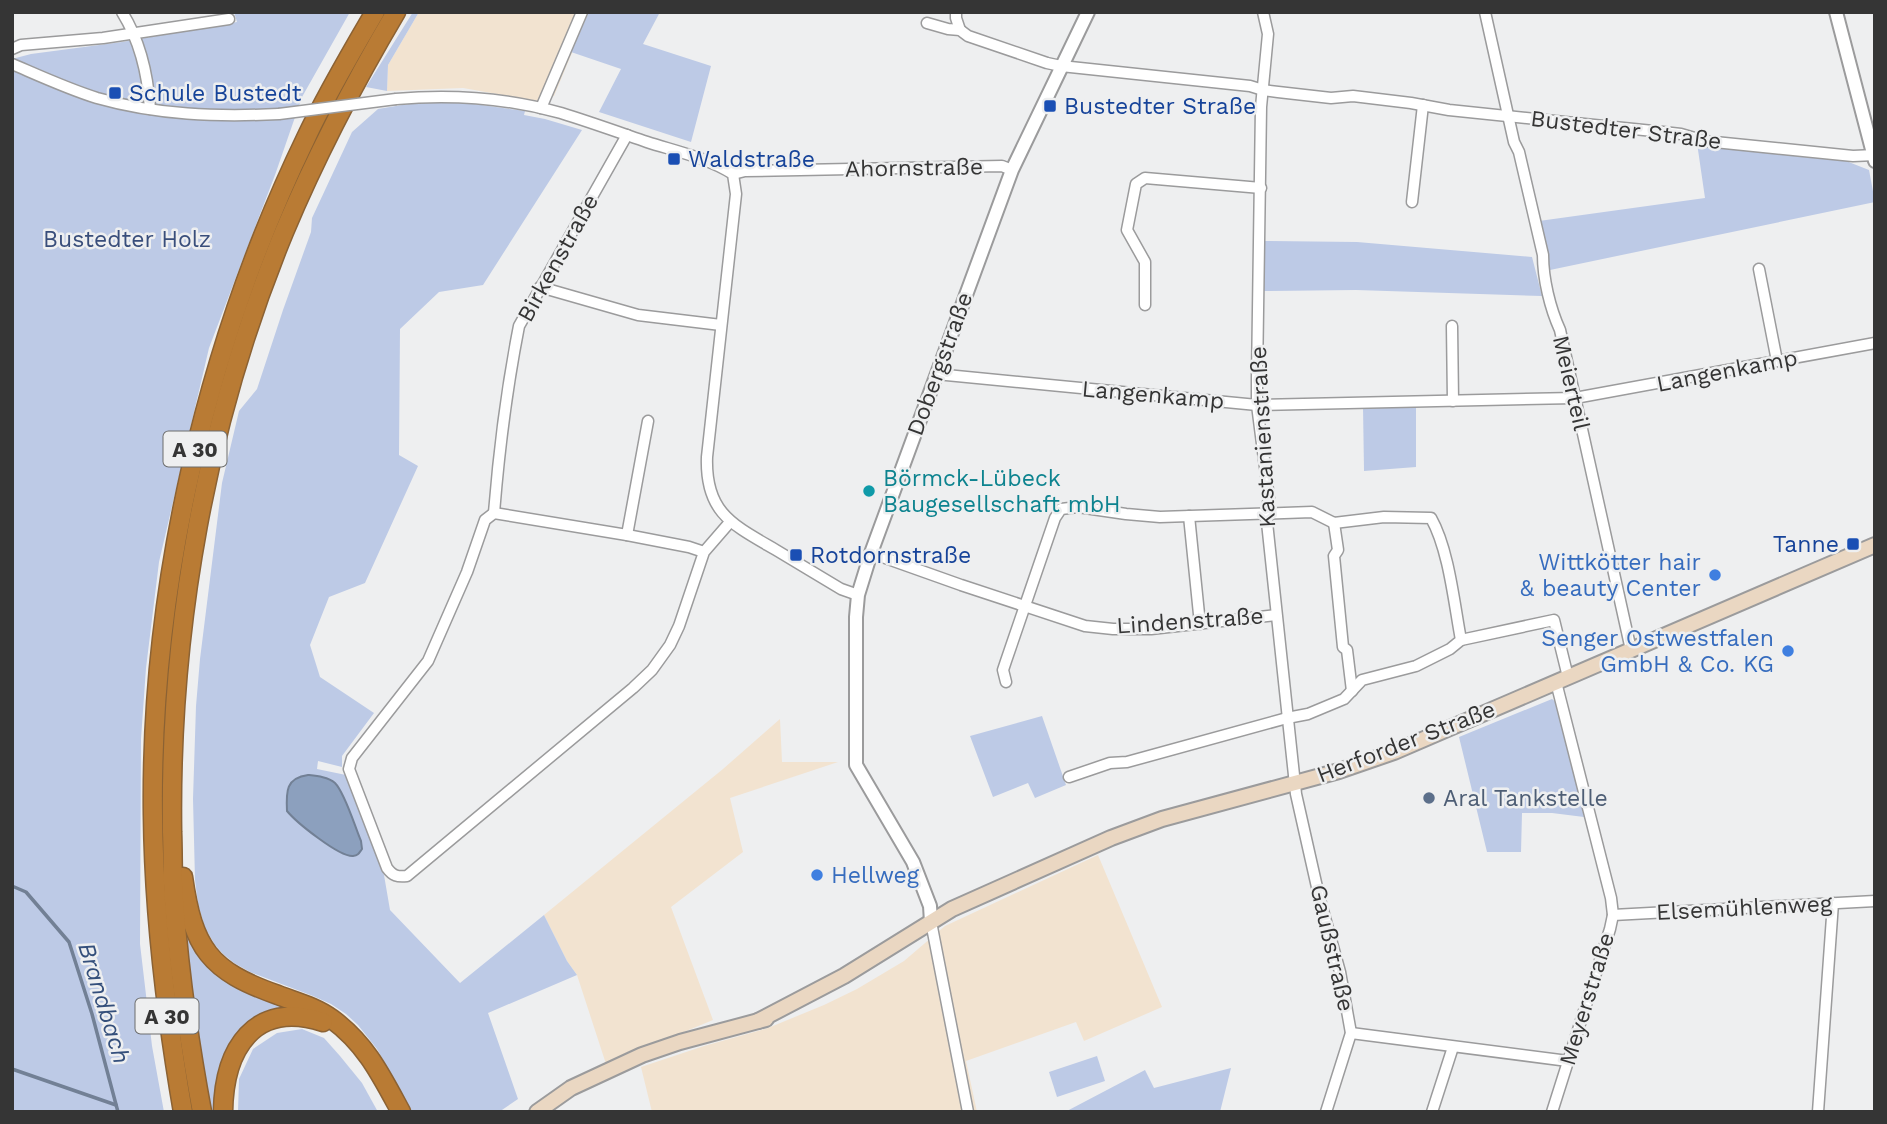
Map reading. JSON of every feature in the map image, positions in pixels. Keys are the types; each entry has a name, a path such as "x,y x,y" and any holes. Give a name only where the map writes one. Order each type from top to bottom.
{"highway":[{"name":"A 30","path":"183,1112 169,1030 157,919 153,814 155,722 174,554 194,453 239,302 306,138 375,12"},
{"name":"A 30","path":"202,1112 187,1027 174,900 172,791 177,672 199,519 232,386 256,308 284,232 361,72 396,12"},
{"path":"172,791 180,812 182,871 187,904 193,928 203,948 214,962 231,975 264,991 312,1007 350,1033 363,1047 401,1112"},
{"path":"223,1112 227,1073 244,1039 256,1027 285,1016 306,1016 326,1023 342,1034 357,1051 374,1078 391,1112"}],"main road":[{"name":"Herforder Straße","path":"537,1112 571,1088 642,1055 758,1021 844,976 953,909 1111,838 1162,820 1339,771 1394,752 1875,545"}],"street":[{"path":"122,12 134,33 149,91 150,109"},
{"path":"541,108 582,12"},
{"path":"956,12 960,30"},
{"name":"Dobergstraße","path":"931,922 930,906 913,862 856,765 858,595 1012,170 1088,12"},
{"name":"Kastanienstraße","path":"1263,12 1268,34 1263,90 1257,405 1269,498 1266,513 1295,783"},
{"name":"Meierteil","path":"1485,12 1543,255 1543,268 1554,318 1560,330 1631,650"},
{"path":"1836,12 1874,157"},
{"path":"12,49 21,45 103,38 229,19"},
{"name":"Bustedter Straße","path":"927,23 960,30 968,36 1061,66 1250,86 1331,98 1353,96 1449,110 1672,133 1705,141 1874,157"},
{"path":"12,64 98,98 150,109 215,116 279,114 396,99 452,96 514,103 541,108 627,135 723,168 733,174 736,194 707,473 713,498 730,522 841,589 858,595"},
{"path":"1412,202 1423,105"},
{"name":"Birkenstraße","path":"494,513 498,467 519,326 627,135"},
{"name":"Ahornstraße","path":"733,174 745,171 1002,166 1012,170"},
{"path":"1145,305 1145,262 1127,230 1136,184 1144,178 1261,188"},
{"path":"1759,269 1777,361"},
{"path":"540,287 638,315 721,325"},
{"path":"1452,326 1453,401"},
{"name":"Langenkamp","path":"936,374 1257,405 1575,398 1875,343"},
{"path":"627,535 648,421"},
{"path":"1006,682 1003,670 1023,606 1055,518 1061,509 1078,507 1160,517 1312,512 1334,523 1384,517 1431,518 1438,531 1450,579 1461,640 1450,649 1416,666 1362,680 1344,699 1308,714 1127,762 1110,763 1069,777"},
{"path":"704,552 627,535 494,513 485,520 467,572 428,661 352,758 349,769 387,868 393,874 399,877 407,876 652,670 670,645 679,626 704,552 730,522"},
{"path":"1189,516 1200,624"},
{"path":"1334,523 1338,550 1334,556 1343,648 1347,650 1352,691"},
{"name":"Lindenstraße","path":"871,553 1085,626 1151,629 1276,615"},
{"name":"Meyerstraße","path":"1461,640 1554,620 1562,680 1611,898 1611,929 1552,1112"},
{"name":"Gaußstraße","path":"1295,783 1319,896 1340,972 1351,1033 1326,1112"},
{"name":"Elsemühlenweg","path":"1613,915 1875,901"},
{"path":"1818,1112 1833,903"},
{"path":"931,922 968,1112"},
{"path":"1351,1033 1568,1061"},
{"path":"1432,1112 1453,1046"}],"shaded area":[{"path":"419,12 589,12 554,96 538,101 463,88 387,91 388,65"},
{"path":"780,719 782,762 838,762 730,798 743,852 671,907 713,1020 606,1064 577,975 544,915"},
{"path":"308,775 329,779 339,788 361,841 362,849 358,854 347,855 328,845 287,811 291,782"},
{"path":"1098,855 1162,1007 1084,1041 1076,1022 966,1061 977,1112 652,1112 641,1067 768,1028 824,1005 904,961 945,926"}],"green space":[{"name":"Bustedter Holz","path":"234,12 350,12 302,97 209,348 159,562 146,668 141,739 140,944 152,1046 164,1112 12,1112 12,59 237,22"},
{"path":"413,12 419,12 388,65 387,91 366,87"},
{"path":"589,12 660,12 643,44 711,66 691,142 599,112 621,69 571,52"},
{"path":"414,103 467,103 525,111 524,115 582,130 483,285 439,292 400,329 399,455 418,466 365,583 329,597 310,645 320,677 374,713 342,756 342,767 318,761 317,769 346,775 384,875 390,910 460,983 544,915 577,975 488,1013 518,1099 499,1112 412,1112 377,1049 346,1014 313,996 250,972 223,954 205,928 195,880 193,799 200,659 222,483 239,411 257,389 311,232 312,218 352,132 378,109"},
{"path":"1697,143 1841,159 1869,170 1875,202 1550,270 1539,221 1705,198"},
{"path":"1264,241 1357,242 1532,257 1542,296 1356,290 1264,291"},
{"path":"1416,405 1416,467 1364,471 1363,406"},
{"path":"1552,699 1556,702 1584,817 1522,813 1521,852 1487,852 1459,737"},
{"path":"1042,716 1066,785 1035,798 1028,783 993,797 970,736"},
{"path":"184,919 194,946 308,1010 254,1023 217,1112 211,1112 202,1064"},
{"path":"302,1029 324,1038 362,1083 378,1112 238,1112 239,1079 253,1049 277,1033"},
{"path":"1097,1056 1105,1081 1057,1097 1049,1072"},
{"path":"1231,1068 1220,1112 1065,1112 1145,1070 1154,1088"}],"waterway":[{"name":"Brandbach","path":"12,886 26,892 69,942 92,1014 118,1112"},
{"path":"12,1069 116,1105"}],"place":[{"name":"Schule Bustedt","path":"115,93"},
{"name":"Bustedter Straße","path":"1050,106"},
{"name":"Waldstraße","path":"674,159"},
{"name":"Börmck-Lübeck Baugesellschaft mbH","path":"869,491"},
{"name":"Tanne","path":"1853,544"},
{"name":"Rotdornstraße","path":"796,555"},
{"name":"Wittkötter hair & beauty Center","path":"1715,575"},
{"name":"Senger Ostwestfalen GmbH & Co. KG","path":"1788,651"},
{"name":"Aral Tankstelle","path":"1429,798"},
{"name":"Hellweg","path":"817,875"}]}
